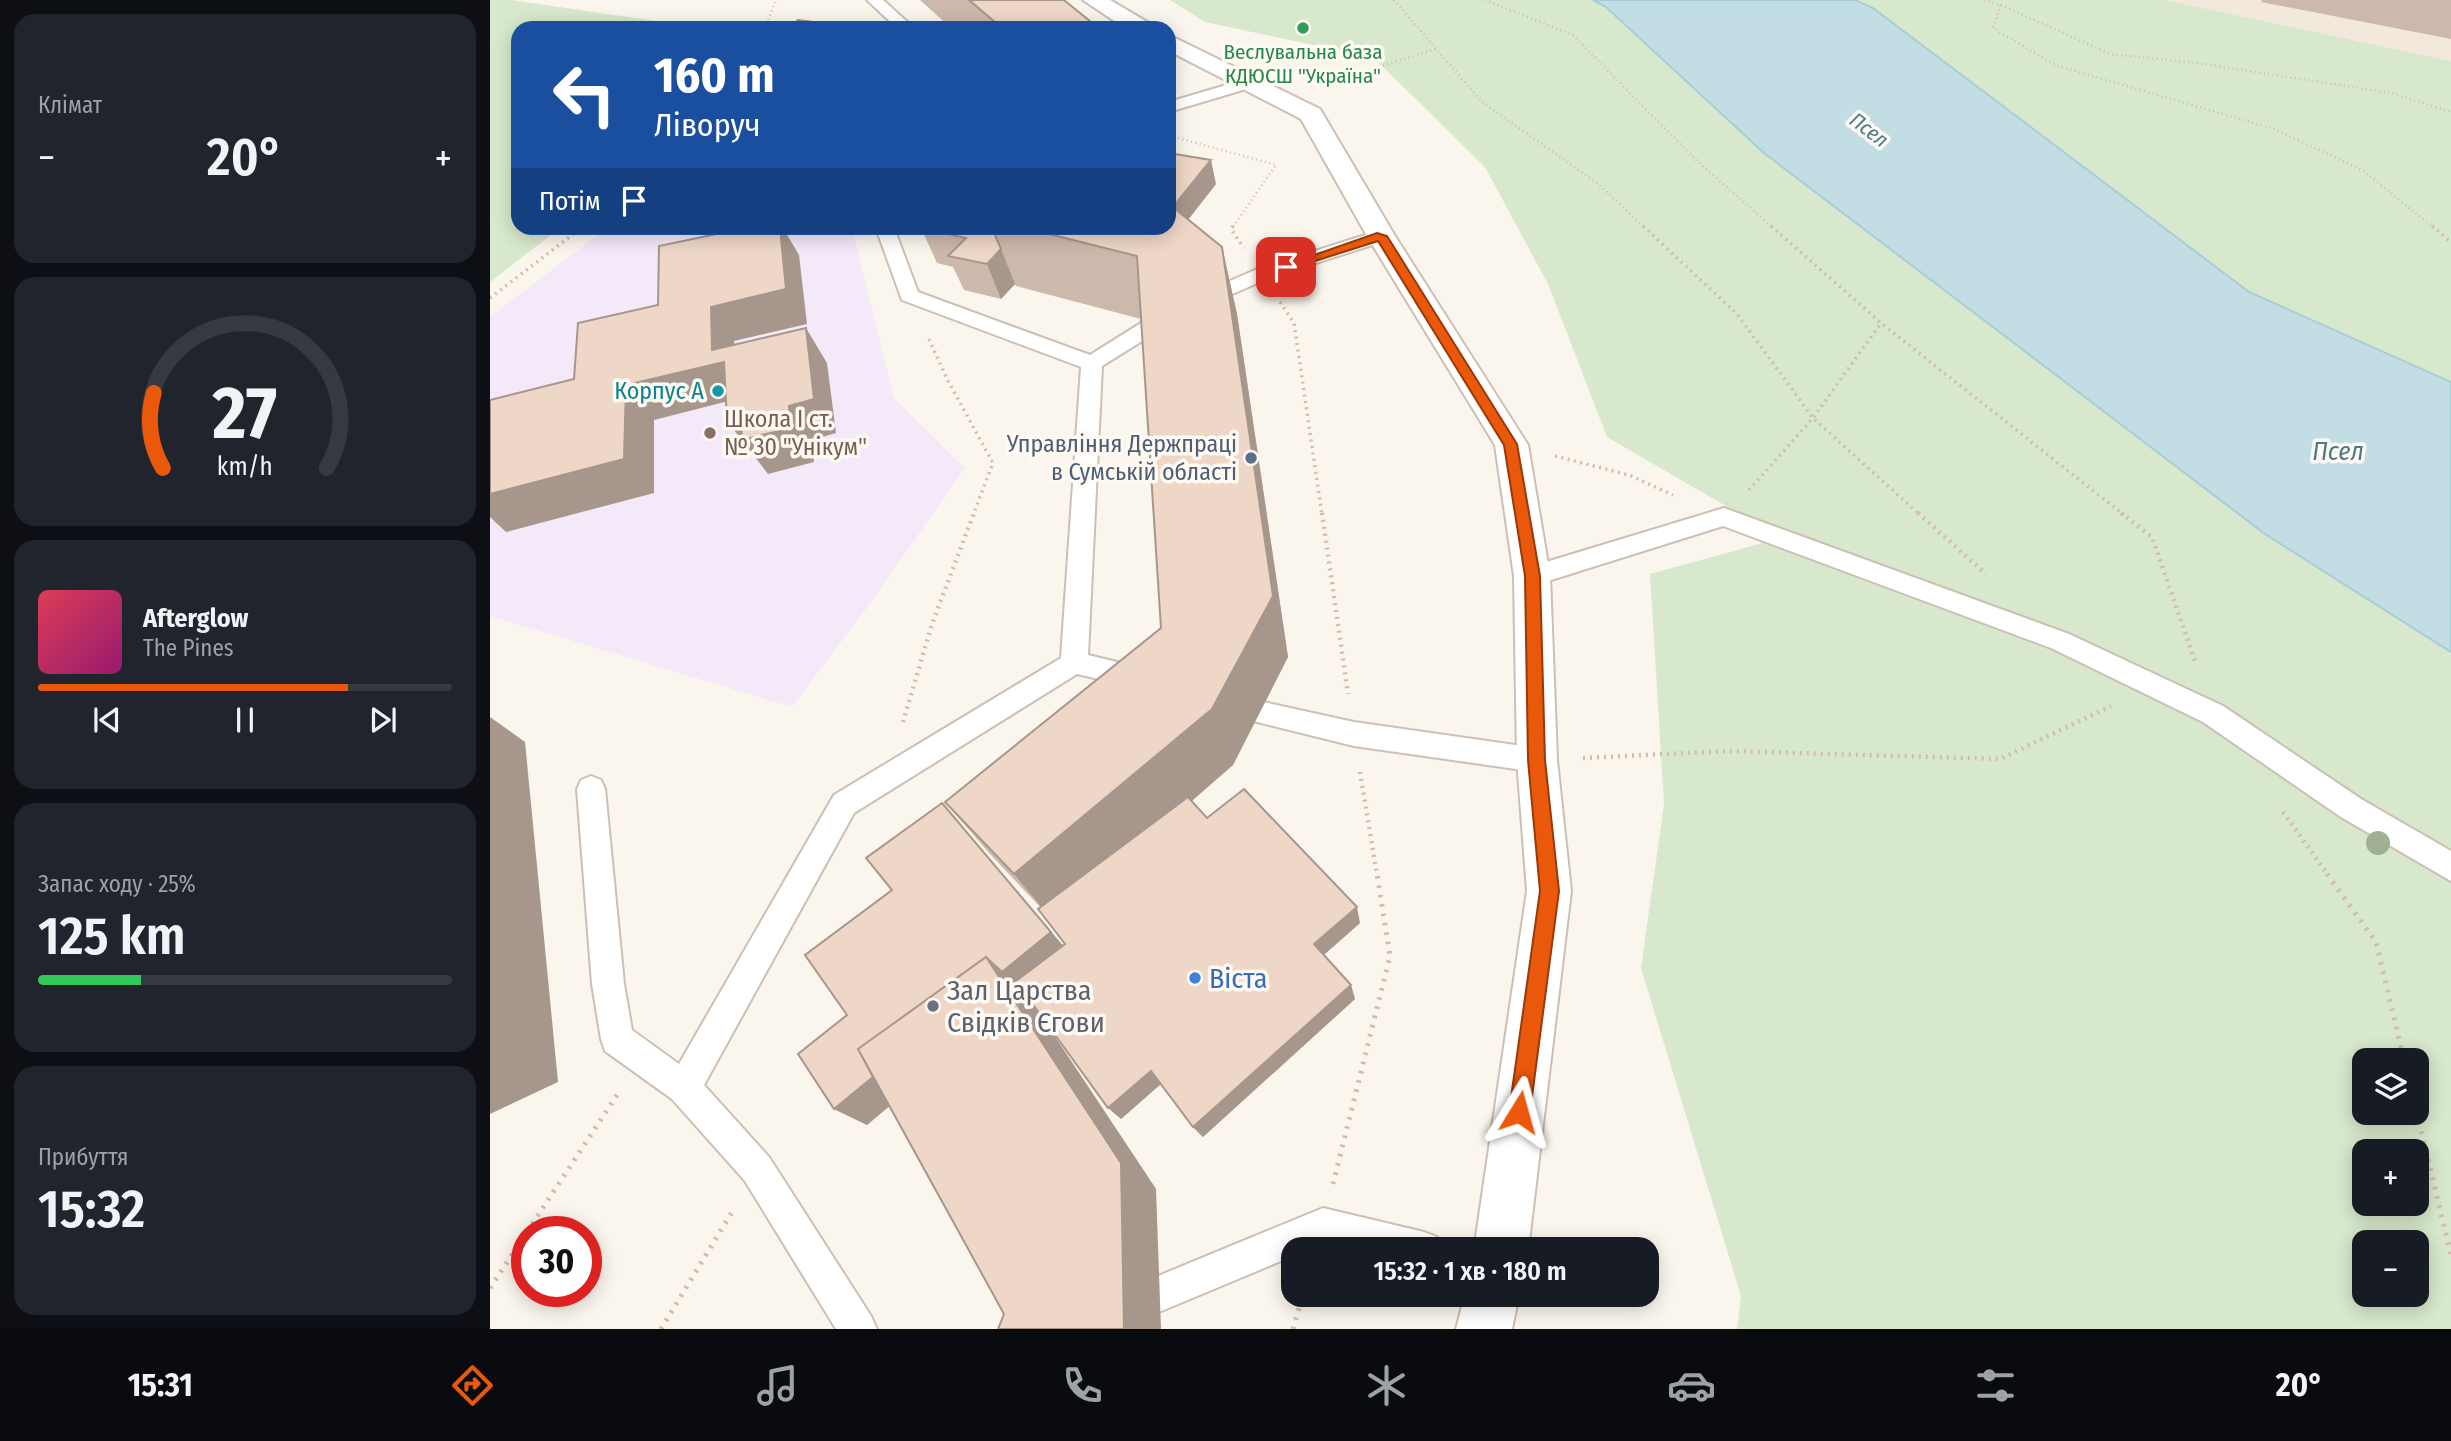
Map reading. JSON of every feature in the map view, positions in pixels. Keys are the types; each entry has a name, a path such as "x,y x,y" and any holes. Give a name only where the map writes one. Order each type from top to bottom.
{"street":[{"path":"1094,0 1129,21"},
{"path":"1176,46 1311,114 1381,236 1511,444 1532,576 1536,760 1549,891 1503,1237"},
{"path":"1484,1329 1489,1307"}],"lane":[{"path":"874,0 898,21"},
{"path":"1176,105 1250,83"},
{"path":"887,235 909,296 1092,363"},
{"path":"1214,295 1262,274 1381,236"},
{"path":"1092,363 1156,323"},
{"path":"1074,663 1092,363"},
{"path":"1532,576 1724,517 2060,641 2213,713 2351,808 2451,867"},
{"path":"684,1087 718,1032 844,804 1074,663 1160,682"},
{"path":"1259,712 1354,734 1536,760"},
{"path":"591,789 608,984 617,1039 684,1087 757,1169 858,1329"},
{"path":"1159,1294 1323,1226 1369,1237"}],"path":[{"path":"768,21 776,0"},
{"path":"1394,0 1482,102 1597,183 1737,314 1813,418 1988,576"},
{"path":"1485,0 1573,35 1696,160 1881,323 2152,537 2213,713"},
{"path":"1984,0 2001,5 2109,54 2197,63 2392,93 2451,112"},
{"path":"2001,5 1993,28 2055,65 2274,130 2364,171 2451,242"},
{"path":"1332,81 1436,49"},
{"path":"1176,137 1276,165 1231,229 1294,323 1354,734 1390,956 1323,1226"},
{"path":"490,298 571,235"},
{"path":"887,777 932,624 993,463 947,379 909,296"},
{"path":"1511,444 1629,475 1724,517 1813,418 1881,323"},
{"path":"1536,760 1728,751 2000,759 2154,686"},
{"path":"2275,800 2376,942 2401,1048"},
{"path":"538,1216 642,1057"},
{"path":"2420,1125 2451,1255"},
{"path":"661,1329 757,1169"},
{"path":"490,1288 511,1256"},
{"path":"1293,1329 1299,1307"}],"shaded area":[{"path":"2165,0 2421,0 2451,6 2451,61"},
{"name":"Школа І ст. № 30 \"Унікум\"","path":"598,235 854,235 894,398 965,468 869,605 792,707 490,616 490,317"}],"green space":[{"path":"490,0 511,0 656,21 511,21 511,235 551,235 490,282"},
{"path":"1170,0 1593,0 1606,7 1764,153 2265,534 2451,652 2451,1329 1737,1329 1741,1296 1641,968 1664,804 1650,574 1781,538 1607,437 1548,284 1485,167 1374,58 1205,22"},
{"path":"1855,0 2165,0 2451,61 2451,382 2249,292 1873,8"}],"water":[{"name":"Псел","path":"1593,0 1855,0 1873,8 2249,292 2451,382 2451,652 2265,534 1764,153 1606,7"}],"building":[{"path":"969,0 1064,0 1090,21 994,21"},
{"path":"1176,154 1211,160 1176,203"},
{"path":"1176,210 1222,247 1273,596 1212,709 1014,874 945,802 1161,628 1137,256 1053,235 1176,235"},
{"path":"712,235 781,235 786,289 711,307 712,350 806,328 814,399 789,406 791,428 742,440 741,418 727,421 724,362 626,385 624,459 490,494 490,400 574,379 578,323 658,305 659,246"},
{"path":"952,235 995,235 1001,249 987,264 948,256 966,238"},
{"name":"Віста","path":"1244,789 1357,907 1314,944 1351,985 1193,1127 1151,1071 1108,1108 1016,981 1065,944 1038,909 1188,797 1207,818"},
{"name":"Зал Царства Свідків Єгови","path":"942,803 1051,932 1002,972 986,957 858,1049 873,1077 834,1109 798,1054 847,1015 805,955 892,890 866,858"},
{"path":"986,957 1121,1163 1124,1329 998,1329 1004,1314 858,1049"}],"place":[{"name":"Веслувальна база КДЮСШ \"Україна\"","path":"1303,28"},
{"name":"Корпус А","path":"718,391"},
{"name":"Школа І ст. № 30 \"Унікум\"","path":"710,433"},
{"name":"Управління Держпраці в Сумській області","path":"1251,458"},
{"name":"Віста","path":"1195,978"},
{"name":"Зал Царства Свідків Єгови","path":"933,1006"}],"route":[{"path":"1286,267 1381,236 1511,444 1532,576 1536,760 1549,891 1519,1112"}]}
